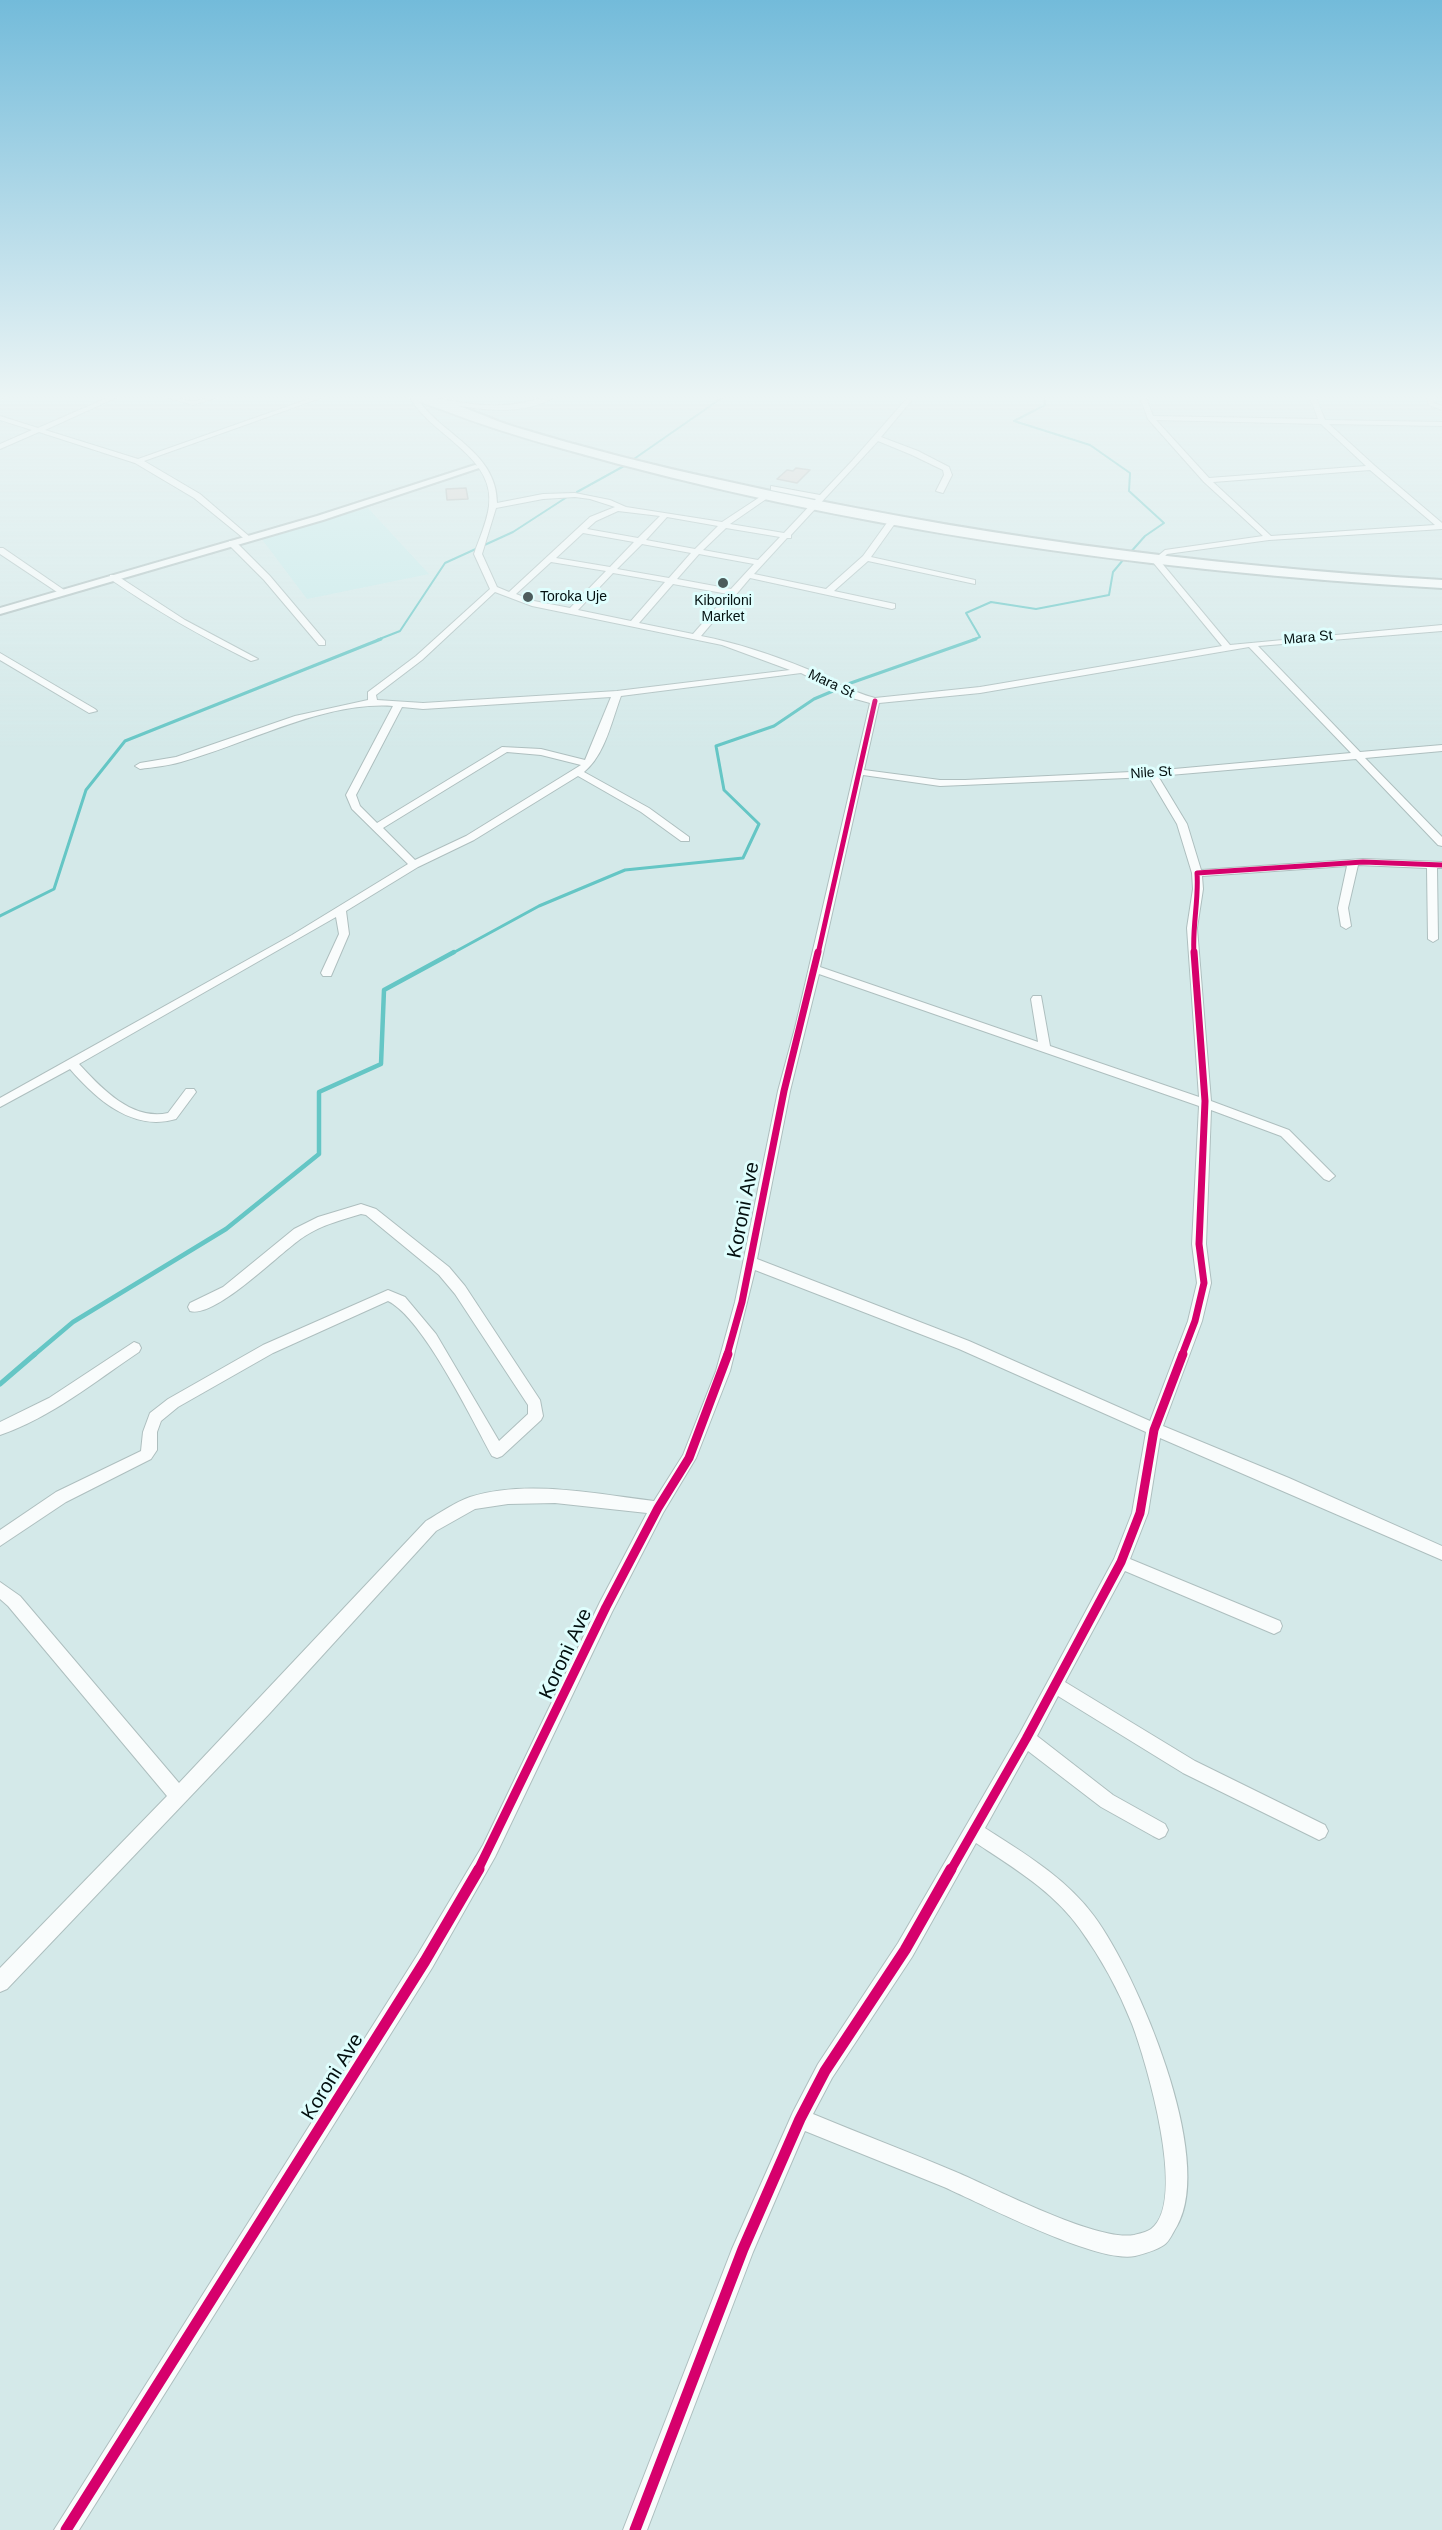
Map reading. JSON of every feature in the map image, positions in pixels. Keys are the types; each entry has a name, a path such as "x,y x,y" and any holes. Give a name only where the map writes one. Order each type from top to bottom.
{"highway":[{"path":"859,513 892,522 1156,561 1442,584"}],"street":[{"path":"217,513 247,539"},
{"path":"0,611 330,513"},
{"path":"372,702 371,694 419,658 494,589 478,554 491,513"},
{"path":"509,596 581,530 603,513"},
{"path":"658,513 788,536"},
{"path":"632,625 698,551 741,513"},
{"path":"696,636 748,574 808,513"},
{"path":"1242,513 1269,538"},
{"path":"1425,513 1442,527"},
{"path":"570,612 665,514"},
{"path":"828,592 866,558 892,522"},
{"path":"1227,647 1156,561 1165,552 1269,538 1442,527"},
{"path":"581,530 760,563"},
{"path":"231,543 267,578 322,643"},
{"path":"0,550 63,592"},
{"path":"866,558 972,582"},
{"path":"550,559 733,592"},
{"path":"748,574 892,606"},
{"path":"113,577 137,595 199,633 254,659"},
{"name":"Mara St","path":"494,589 509,596 570,612 696,636 803,671 855,696 875,701 980,690 1227,647 1442,628"},
{"path":"1251,644 1442,843"},
{"path":"0,656 18,669 92,711"},
{"path":"140,766 178,760 298,718 372,702 398,706 617,694 803,671"},
{"path":"0,1102 72,1064 341,910 414,865 470,838 578,772 588,764 602,736 617,694"},
{"name":"Koroni Ave","path":"66,2530 431,1951 489,1851 606,1607 658,1508 689,1458 713,1398 737,1320 784,1091 815,969 875,701"},
{"path":"398,706 351,795 356,807 414,865"},
{"name":"Nile St","path":"859,772 940,783 965,783 1152,774 1442,748"},
{"path":"376,828 505,749 541,752 588,764"},
{"path":"578,772 645,810 685,838"},
{"path":"634,2530 743,2249 800,2119 825,2071 905,1950 1026,1739 1121,1562 1140,1513 1154,1430 1203,1293 1199,1244 1205,1101 1192,943 1198,889 1197,873 1182,824 1152,774"},
{"path":"1197,873 1353,863 1437,865 1433,939"},
{"path":"1346,926 1343,908 1353,863"},
{"path":"327,973 344,934 341,910"},
{"path":"815,969 1045,1049 1205,1101 1285,1133 1329,1176"},
{"path":"1037,999 1045,1049"},
{"path":"72,1064 106,1097 152,1120 172,1116 190,1092"},
{"path":"0,1539 61,1497 146,1455 150,1450 150,1432 155,1417 173,1402 268,1349 388,1295 396,1296 417,1317 438,1346 497,1452 536,1416 535,1404 453,1281 392,1228 371,1212 362,1209 323,1220 299,1233 228,1291 195,1307"},
{"path":"750,1262 964,1345 1154,1430 1305,1492 1442,1553"},
{"path":"0,1429 26,1419 60,1401 134,1348"},
{"path":"0,1982 177,1794 262,1708 431,1526 472,1503 508,1497 555,1496 658,1508"},
{"path":"1121,1562 1274,1626"},
{"path":"0,1589 14,1601 177,1794"},
{"path":"1055,1685 1189,1767 1319,1831"},
{"path":"1026,1739 1107,1801 1159,1830"},
{"path":"800,2119 1036,2217 1095,2239 1133,2246 1154,2241 1165,2228 1176,2205 1178,2178 1170,2122 1144,2032 1133,2004 1086,1921 1066,1900 974,1831"}],"shaded area":[{"path":"350,513 373,513 429,574 307,599 261,538"}],"waterway":[{"path":"377,640 400,631 445,563 513,532 542,513"},
{"path":"1129,554 1145,536 1164,523 1153,513"},
{"path":"972,640 980,637 966,613 991,602 1036,609 1109,595 1113,572 1123,560"},
{"path":"0,916 54,889 86,790 125,741 381,639"},
{"path":"845,685 976,639"},
{"path":"451,954 539,906 625,870 743,858 759,824 724,790 716,746 774,726 814,699 833,691"},
{"path":"34,1355 73,1322 226,1229 319,1154 319,1092 381,1064 384,990 454,952"},
{"path":"0,1384 35,1354"}],"cycle path":[{"path":"66,2530 425,1961 489,1851 606,1607 658,1508 689,1458 723,1371 742,1302 784,1091 801,1028 875,701"},
{"path":"635,2530 743,2249 800,2119 825,2071 905,1950 1026,1739 1121,1562 1140,1513 1154,1430 1195,1321 1204,1283 1199,1244 1205,1101 1192,928 1198,889 1197,873 1363,862 1442,865"}],"place":[{"name":"Kiboriloni Market","path":"723,583"},
{"name":"Toroka Uje","path":"528,597"}]}
